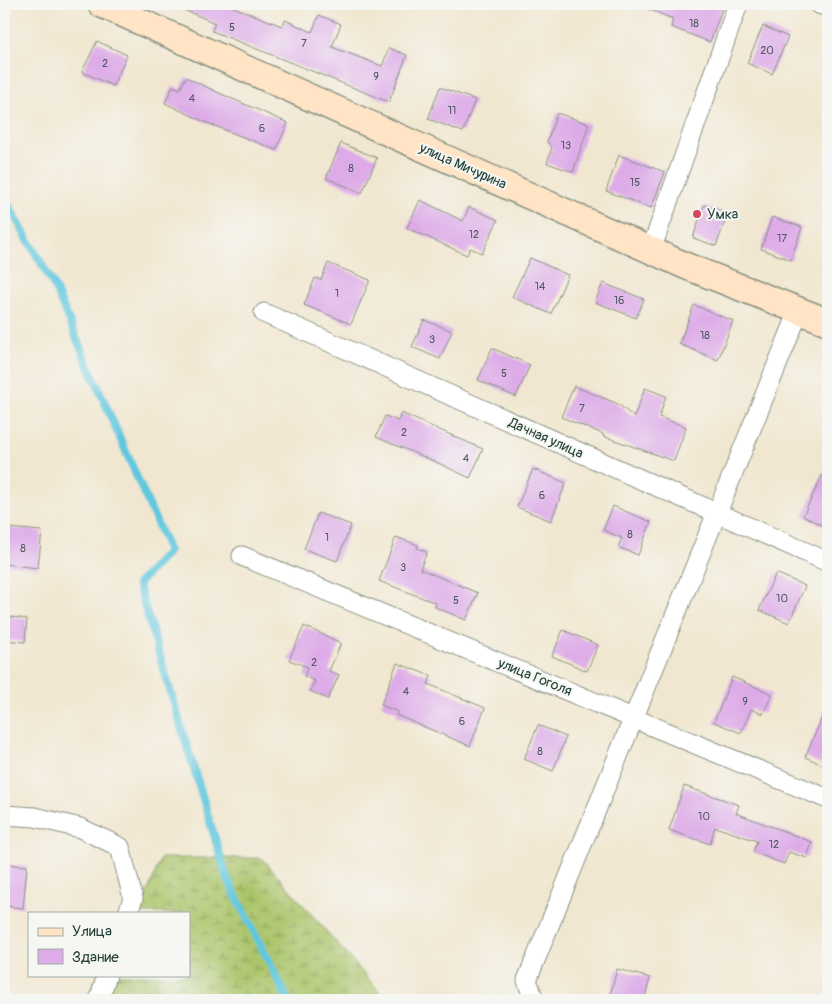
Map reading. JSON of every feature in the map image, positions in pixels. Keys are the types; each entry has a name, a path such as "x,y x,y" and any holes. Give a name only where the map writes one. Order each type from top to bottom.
{"street":[{"name":"улица Мичурина","path":"101,4 686,266 828,322"},
{"path":"651,250 738,4"},
{"path":"819,4 828,8"},
{"path":"534,1000 527,980 799,311"},
{"name":"Дачная улица","path":"264,313 828,562"},
{"name":"улица Гоголя","path":"242,556 828,799"},
{"path":"4,815 35,817 80,828 120,848 133,898 128,912"},
{"path":"99,1000 107,976"}],"green space":[{"path":"161,858 262,858 387,1000 108,1000 113,976 190,976 190,912 139,912"}],"building":[{"path":"170,4 226,4 282,26 285,20 312,32 319,15 341,24 332,47 382,66 389,48 407,55 389,102 212,31 215,23"},
{"path":"638,4 724,4 710,42 671,27 673,19"},
{"path":"763,26 788,37 772,74 747,63"},
{"path":"97,41 127,55 113,86 82,72"},
{"path":"186,77 288,123 276,150 205,122 165,103 173,86 180,89"},
{"path":"440,87 475,100 463,132 428,119"},
{"path":"557,113 589,124 573,172 547,163 552,147 547,142"},
{"path":"341,143 377,158 362,193 326,178"},
{"path":"619,155 665,172 651,208 606,191"},
{"path":"420,200 463,221 469,207 498,220 482,253 470,248 467,255 407,228"},
{"path":"704,205 728,214 716,246 693,238"},
{"path":"772,217 802,227 791,260 761,249"},
{"path":"530,258 568,275 551,314 512,297"},
{"path":"328,263 370,280 351,324 304,305 315,278 321,280"},
{"path":"603,283 644,299 636,318 595,302"},
{"path":"694,305 733,321 718,360 679,344"},
{"path":"424,320 452,331 440,359 412,347"},
{"path":"492,348 530,365 516,397 478,380"},
{"path":"574,386 618,404 634,417 645,388 666,396 659,417 686,427 674,461 603,436 603,434 561,417"},
{"path":"401,413 483,449 470,478 376,437 385,416 398,421"},
{"path":"828,463 828,528 803,516"},
{"path":"533,469 566,483 551,521 517,507"},
{"path":"613,506 651,522 638,555 618,547 622,538 603,530"},
{"path":"318,513 351,525 337,561 304,549"},
{"path":"8,528 42,531 38,568 4,564"},
{"path":"396,537 418,545 417,548 427,552 420,569 478,593 466,620 435,607 436,603 379,581"},
{"path":"776,573 805,586 789,623 759,610"},
{"path":"4,616 27,619 25,642 4,640"},
{"path":"304,626 341,643 329,671 339,675 328,699 310,691 315,681 304,676 308,667 289,660"},
{"path":"563,630 598,645 587,671 552,656"},
{"path":"397,663 431,676 428,684 485,708 470,746 396,715 398,712 381,705"},
{"path":"732,677 772,694 763,714 751,709 741,733 714,722"},
{"path":"828,704 828,767 805,757"},
{"path":"538,725 566,737 553,771 524,759"},
{"path":"684,786 739,805 736,813 812,842 807,858 789,852 784,864 753,852 757,841 715,827 710,844 669,830"},
{"path":"4,864 27,866 23,908 4,906"},
{"path":"617,969 650,978 644,1000 609,1000"}],"waterway":[{"path":"4,197 54,286 169,551 138,584 227,878 288,1000"}],"place":[{"name":"Умка","path":"697,214"}]}
